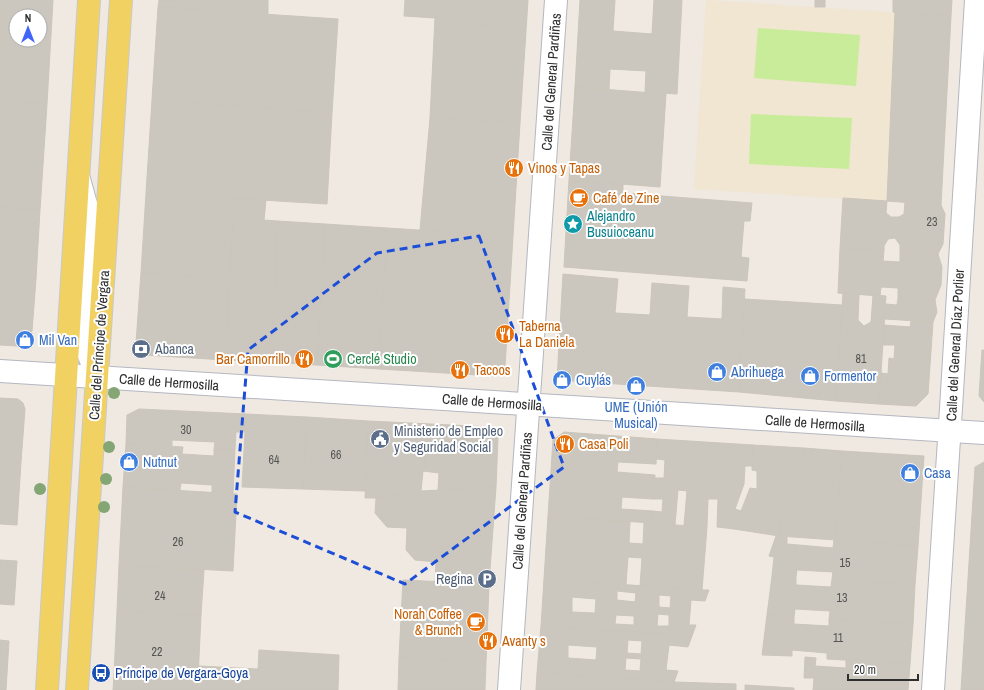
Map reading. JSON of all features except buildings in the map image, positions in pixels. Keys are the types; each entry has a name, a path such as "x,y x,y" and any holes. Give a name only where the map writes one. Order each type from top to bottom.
{"main road":[{"path":"47,690 89,0"},
{"name":"Calle del Príncipe de Vergara","path":"77,690 119,6"}],"street":[{"name":"Calle del General Pardiñas","path":"509,690 556,0"},
{"name":"Calle del General Díaz Porlier","path":"934,690 976,0"},
{"path":"78,178 91,222 83,339 97,377"},
{"name":"Calle de Hermosilla","path":"0,371 984,433"}],"highlighted area":[{"path":"479,236 564,467 405,584 235,512 248,350 377,253"}],"shaded area":[{"path":"706,0 951,16 941,205 694,189"}],"green space":[{"path":"758,28 860,35 856,86 754,78"},
{"path":"751,114 852,118 849,169 749,164"}],"place":[{"name":"Vinos y Tapas","path":"514,168"},
{"name":"Café de Zine","path":"579,198"},
{"name":"Alejandro Busuioceanu","path":"573,224"},
{"name":"Taberna La Daniela","path":"505,334"},
{"name":"Mil Van","path":"25,340"},
{"name":"Abanca","path":"141,349"},
{"name":"Bar Camorrillo","path":"304,359"},
{"name":"Cerclé Studio","path":"333,359"},
{"name":"Tacoos","path":"460,370"},
{"name":"Abrihuega","path":"717,372"},
{"name":"Formentor","path":"810,376"},
{"name":"Cuylás","path":"562,380"},
{"name":"UME (Unión Musical)","path":"636,386"},
{"name":"Ministerio de Empleo y Seguridad Social","path":"380,439"},
{"name":"Casa Poli","path":"565,444"},
{"name":"Nutnut","path":"129,462"},
{"name":"Casa","path":"910,473"},
{"name":"Regina","path":"487,579"},
{"name":"Norah Coffee & Brunch","path":"476,622"},
{"name":"Avanty s","path":"488,641"},
{"name":"Príncipe de Vergara-Goya","path":"101,673"}]}
